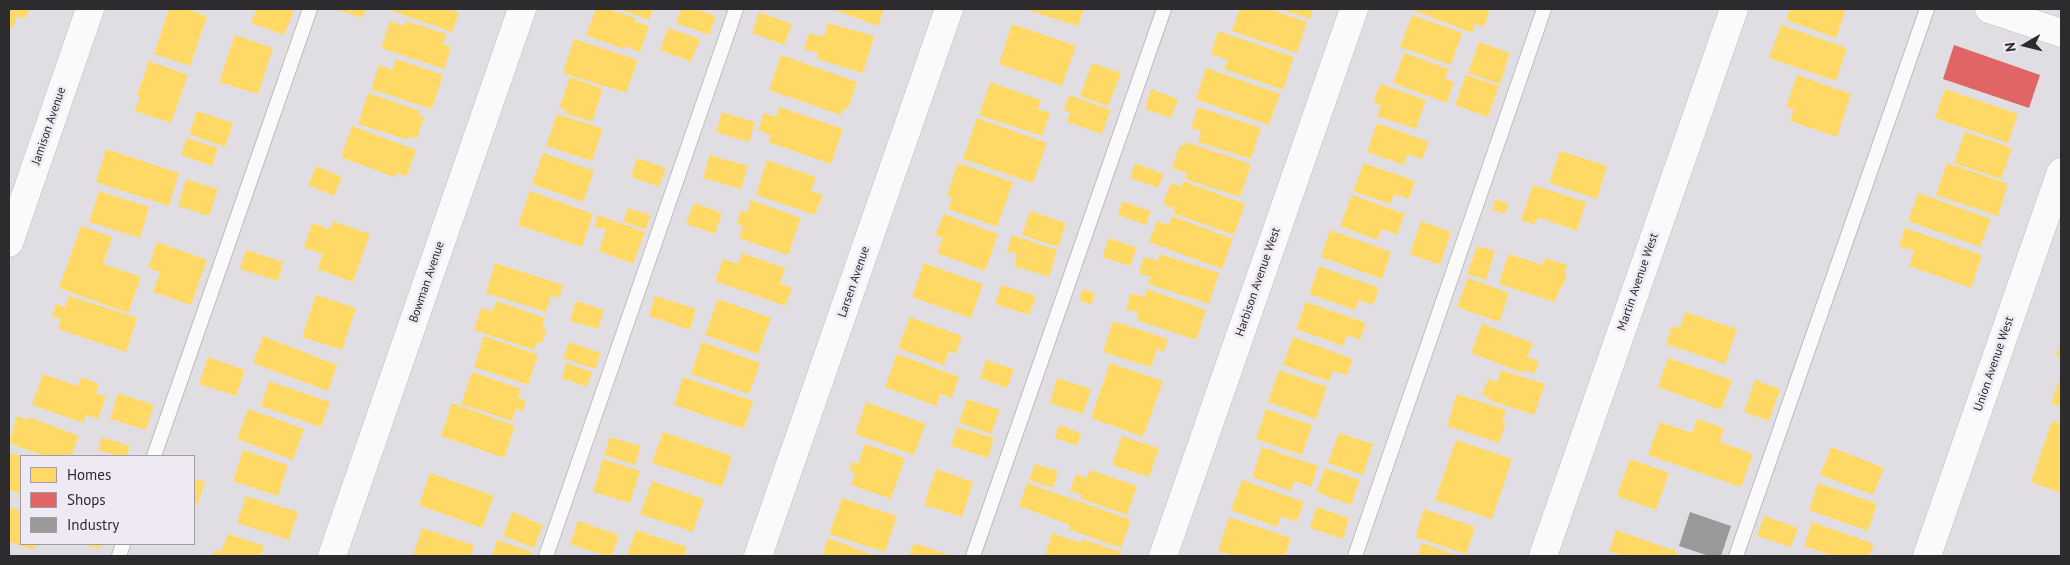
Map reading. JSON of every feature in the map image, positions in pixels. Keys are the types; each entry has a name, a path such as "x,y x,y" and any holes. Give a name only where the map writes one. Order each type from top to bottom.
{"street":[{"name":"Jamison Avenue","path":"9,242 90,9"},
{"name":"Bowman Avenue","path":"332,556 522,9"},
{"name":"Larsen Avenue","path":"758,556 949,9"},
{"name":"Harbison Avenue West","path":"1163,556 1354,9"},
{"name":"Martin Avenue West","path":"1543,556 1734,9"},
{"path":"1990,9 2061,32"},
{"name":"Union Avenue West","path":"1927,556 2061,172"}],"lane":[{"path":"154,455 310,9"},
{"path":"546,556 736,9"},
{"path":"973,556 1164,9"},
{"path":"1355,556 1544,9"},
{"path":"1736,556 1927,9"}],"building: Homes":[{"path":"9,9 29,9 25,19 17,16 13,28 9,27"},
{"path":"169,9 186,9 207,16 190,66 154,54"},
{"path":"257,9 294,10 284,35 251,23"},
{"path":"334,9 366,9 363,18"},
{"path":"387,9 455,9 454,11 459,13 452,32"},
{"path":"596,9 608,9 635,18 634,21 649,26 640,52 624,46 623,49 586,35"},
{"path":"619,9 653,9 649,20"},
{"path":"681,9 695,9 716,16 709,35 676,23"},
{"path":"831,9 884,9 878,26"},
{"path":"1024,9 1084,9 1078,26"},
{"path":"1240,9 1269,9 1307,22 1297,53 1232,31"},
{"path":"1280,9 1313,9 1310,19"},
{"path":"1410,9 1490,9 1484,27 1475,24 1472,33"},
{"path":"1790,9 1846,9 1836,38 1786,20"},
{"path":"759,12 792,24 784,45 752,33"},
{"path":"1412,15 1462,33 1451,65 1400,47"},
{"path":"390,21 405,26 406,21 446,34 443,44 451,47 444,69 381,48"},
{"path":"828,23 874,36 863,73 817,59 818,53 804,49 809,33 824,37"},
{"path":"1012,24 1076,46 1062,86 999,64"},
{"path":"1781,25 1847,48 1836,81 1769,58"},
{"path":"668,28 700,39 691,62 660,50"},
{"path":"1218,31 1294,57 1283,90 1224,69 1228,60 1211,54"},
{"path":"235,35 273,48 258,94 219,82"},
{"path":"574,39 638,60 626,93 563,73"},
{"path":"1479,42 1510,53 1500,84 1468,73"},
{"path":"1404,53 1449,69 1445,79 1454,82 1447,103 1393,83"},
{"path":"781,55 857,82 848,109 844,108 841,115 769,90"},
{"path":"396,59 443,75 432,109 371,89 379,65 392,70"},
{"path":"149,61 188,75 171,123 135,111 140,96 137,95"},
{"path":"1092,63 1121,73 1108,106 1080,96"},
{"path":"1206,68 1280,94 1269,125 1196,99"},
{"path":"1466,75 1499,86 1488,117 1455,105"},
{"path":"1797,75 1851,94 1837,137 1790,121 1794,110 1786,107"},
{"path":"570,77 603,89 592,122 565,113 566,110 559,108"},
{"path":"990,82 1041,100 1038,109 1050,113 1042,136 979,115"},
{"path":"1380,84 1426,100 1416,129 1377,116 1381,105 1373,102"},
{"path":"1151,89 1178,99 1171,118 1145,109"},
{"path":"1945,89 2018,114 2008,143 1935,118"},
{"path":"368,93 420,111 418,115 424,117 417,139 409,136 408,140 358,124"},
{"path":"1069,95 1111,110 1102,134 1067,122 1070,112 1064,110"},
{"path":"780,107 843,129 831,164 768,142 771,135 758,130 764,113 776,117"},
{"path":"1198,107 1261,128 1251,159 1198,142 1201,131 1191,128"},
{"path":"197,111 233,123 225,147 189,134"},
{"path":"722,112 755,122 749,142 716,132"},
{"path":"557,114 603,129 592,161 546,146"},
{"path":"977,118 1047,143 1033,183 963,159"},
{"path":"1377,123 1429,142 1422,159 1407,154 1404,165 1367,152"},
{"path":"352,126 416,150 407,176 396,173 394,177 341,157"},
{"path":"1965,132 2012,148 2001,179 1954,163"},
{"path":"187,138 218,148 212,166 181,155"},
{"path":"1186,142 1251,164 1240,197 1185,179 1187,173 1172,168 1180,145 1184,147"},
{"path":"106,149 179,173 169,206 96,182"},
{"path":"1560,151 1607,166 1597,199 1549,183"},
{"path":"543,153 594,171 583,202 532,184"},
{"path":"710,155 748,166 741,189 703,178"},
{"path":"637,158 666,168 659,187 631,177"},
{"path":"767,160 816,177 811,191 823,195 815,215 756,195"},
{"path":"958,163 1013,182 997,227 948,209 952,197 947,195"},
{"path":"1135,163 1164,174 1158,188 1130,178"},
{"path":"1364,163 1415,181 1409,199 1394,194 1390,204 1353,191"},
{"path":"1947,163 2008,184 1998,216 1936,195"},
{"path":"316,166 342,177 334,196 308,185"},
{"path":"186,179 218,189 209,216 178,206"},
{"path":"1183,181 1245,204 1234,235 1173,213 1174,208 1163,204 1171,183 1181,187"},
{"path":"1533,185 1586,202 1577,231 1538,217 1535,225 1521,220"},
{"path":"99,191 149,207 140,238 89,222"},
{"path":"530,191 593,214 582,247 518,225"},
{"path":"1918,193 1991,219 1980,247 1908,221"},
{"path":"1352,195 1405,214 1397,235 1382,229 1377,240 1340,226"},
{"path":"1496,199 1509,204 1505,214 1492,210"},
{"path":"751,200 801,218 788,255 739,238 743,226 737,224 741,210 747,213"},
{"path":"1122,201 1151,211 1146,225 1118,215"},
{"path":"694,203 722,213 715,234 686,224"},
{"path":"628,208 651,215 646,229 623,222"},
{"path":"1030,211 1066,223 1058,247 1022,235"},
{"path":"944,214 998,234 985,271 937,253 943,238 935,235"},
{"path":"598,215 645,232 633,264 599,251 606,230 594,226"},
{"path":"1172,216 1233,239 1222,269 1149,242 1157,221 1169,225"},
{"path":"333,221 370,234 353,282 317,269 323,254 304,248 312,223 330,229"},
{"path":"1421,221 1451,232 1440,265 1410,254"},
{"path":"81,226 112,237 103,264 141,277 128,313 59,288"},
{"path":"1905,228 1982,255 1971,288 1909,266 1914,251 1899,246"},
{"path":"1330,230 1391,252 1382,279 1321,257"},
{"path":"1012,235 1057,250 1049,277 1014,266 1017,254 1007,251"},
{"path":"1109,238 1137,248 1130,266 1102,257"},
{"path":"157,242 207,260 191,305 153,292 160,272 148,268"},
{"path":"1477,246 1495,251 1486,280 1467,274"},
{"path":"246,250 283,262 278,281 240,269"},
{"path":"742,253 785,268 780,284 792,288 785,306 715,281 723,259 738,264"},
{"path":"1160,254 1219,273 1209,304 1148,284 1151,277 1139,273 1144,257 1158,261"},
{"path":"1508,254 1543,265 1545,258 1567,265 1566,277 1555,302 1499,284"},
{"path":"495,263 563,285 559,298 551,295 546,312 486,293"},
{"path":"924,263 983,284 971,318 912,297"},
{"path":"1319,266 1379,288 1373,305 1359,300 1355,310 1309,294"},
{"path":"1468,278 1509,293 1499,322 1457,307"},
{"path":"1002,285 1036,296 1029,315 995,304"},
{"path":"1083,289 1095,293 1091,305 1079,300"},
{"path":"1147,289 1206,310 1196,340 1136,320 1139,313 1126,309 1131,293 1145,297"},
{"path":"316,295 356,308 342,350 302,337"},
{"path":"69,296 137,318 126,352 58,329 61,319 52,317 56,304 65,307"},
{"path":"655,296 696,309 690,330 649,316"},
{"path":"718,299 771,318 758,354 705,335"},
{"path":"496,301 545,318 542,328 547,329 542,343 537,342 534,350 474,330 481,308 493,311"},
{"path":"576,301 604,310 598,329 570,321"},
{"path":"1306,302 1366,323 1360,340 1347,335 1343,346 1296,329"},
{"path":"1685,312 1737,329 1725,364 1666,344 1672,326 1680,328"},
{"path":"910,317 962,336 956,354 949,351 944,365 898,348"},
{"path":"1113,321 1168,339 1164,352 1157,349 1151,367 1103,352"},
{"path":"1482,324 1533,343 1527,357 1539,361 1534,374 1524,370 1523,373 1471,353"},
{"path":"263,336 337,365 328,391 253,363"},
{"path":"484,336 538,355 528,385 474,367"},
{"path":"1293,337 1353,359 1347,375 1333,371 1329,381 1283,365"},
{"path":"569,342 601,353 595,369 563,358"},
{"path":"702,342 760,363 749,394 691,374"},
{"path":"2061,342 2061,357 2056,356"},
{"path":"897,354 959,377 952,398 940,394 936,406 885,387"},
{"path":"208,357 245,370 236,396 199,384"},
{"path":"1668,358 1732,380 1721,410 1658,387"},
{"path":"986,360 1014,369 1007,388 980,378"},
{"path":"566,363 592,372 587,387 562,378"},
{"path":"1110,363 1163,381 1143,437 1091,418"},
{"path":"1279,370 1327,387 1316,419 1268,402"},
{"path":"1501,370 1545,384 1534,415 1489,400 1490,398 1482,395 1488,379 1497,382"},
{"path":"472,372 521,389 518,398 526,400 523,411 516,409 512,421 461,404"},
{"path":"43,374 78,386 81,377 99,384 96,393 106,397 98,419 86,415 84,423 32,405"},
{"path":"2061,375 2061,407 2051,403"},
{"path":"683,377 753,401 744,429 674,405"},
{"path":"1057,378 1091,389 1083,414 1050,403"},
{"path":"1755,380 1780,389 1769,421 1744,412"},
{"path":"269,381 330,402 321,427 261,406"},
{"path":"118,393 154,405 146,430 110,419"},
{"path":"1457,394 1506,410 1502,422 1506,423 1499,443 1447,426"},
{"path":"967,399 1000,410 991,434 959,423"},
{"path":"866,402 926,424 914,455 855,434"},
{"path":"452,403 515,426 504,458 441,436"},
{"path":"248,409 304,429 293,460 237,439"},
{"path":"1266,409 1312,425 1302,455 1256,439"},
{"path":"17,416 27,420 29,417 79,436 71,455 41,455 9,443"},
{"path":"1697,419 1724,428 1720,442 1753,454 1741,487 1648,455 1660,422 1692,433"},
{"path":"2052,421 2061,424 2061,493 2031,482"},
{"path":"1059,425 1081,433 1077,446 1055,438"},
{"path":"957,427 994,438 988,458 951,446"},
{"path":"663,432 732,456 722,487 652,463"},
{"path":"1339,433 1373,444 1363,475 1328,463"},
{"path":"1122,436 1159,448 1149,477 1112,465"},
{"path":"102,437 130,446 127,455 114,455 98,450"},
{"path":"610,437 641,446 635,465 604,455"},
{"path":"1456,440 1512,459 1492,519 1435,500"},
{"path":"865,444 905,458 891,499 851,485 855,472 849,471 852,462 858,464"},
{"path":"1262,447 1318,466 1311,487 1294,481 1291,491 1252,477"},
{"path":"1831,447 1884,468 1873,495 1820,475"},
{"path":"243,450 288,465 278,496 233,481"},
{"path":"11,453 20,456 20,494 9,490 9,460"},
{"path":"603,459 640,471 630,503 593,492"},
{"path":"1630,459 1669,473 1656,510 1617,496"},
{"path":"1035,464 1058,471 1053,488 1029,480"},
{"path":"1325,468 1360,480 1351,505 1316,492"},
{"path":"936,469 973,482 962,517 924,505"},
{"path":"1090,470 1137,486 1127,515 1080,498 1082,495 1070,491 1076,474 1087,478"},
{"path":"430,473 494,496 482,528 419,505"},
{"path":"195,478 205,482 197,506 195,505"},
{"path":"1242,480 1304,502 1297,522 1281,516 1277,527 1231,510"},
{"path":"652,481 704,499 693,532 640,514"},
{"path":"1027,483 1131,520 1121,548 1068,529 1070,525 1019,506"},
{"path":"1818,483 1877,504 1868,531 1809,510"},
{"path":"246,496 298,512 289,540 237,523"},
{"path":"842,498 897,516 885,552 829,534"},
{"path":"9,507 20,511 20,545 36,545 34,550 9,542"},
{"path":"1316,507 1349,518 1343,539 1310,528"},
{"path":"1424,509 1475,527 1466,554 1415,537"},
{"path":"512,512 543,525 534,548 503,536"},
{"path":"1764,516 1798,528 1791,547 1757,536"},
{"path":"1229,517 1291,538 1285,556 1235,556 1218,551"},
{"path":"578,521 619,535 612,556 606,556 570,544"},
{"path":"1812,522 1874,544 1869,556 1833,556 1804,546"},
{"path":"422,528 474,545 471,556 413,556"},
{"path":"636,530 687,547 684,556 627,556"},
{"path":"1616,530 1678,552 1677,556 1624,556 1609,551"},
{"path":"1052,533 1081,543 1082,539 1121,552 1120,556 1045,556"},
{"path":"228,534 264,546 260,556 213,556 215,549 221,552"},
{"path":"828,538 876,556 822,556"},
{"path":"497,540 532,552 531,556 492,555"},
{"path":"914,543 950,555 950,556 909,556"},
{"path":"1422,543 1459,556 1417,556"},
{"path":"86,545 102,545 100,549"}],"building: Shops":[{"path":"1954,45 2040,75 2029,108 1943,79"}],"building: Industry":[{"path":"1690,512 1731,526 1721,556 1709,556 1679,546"}]}
